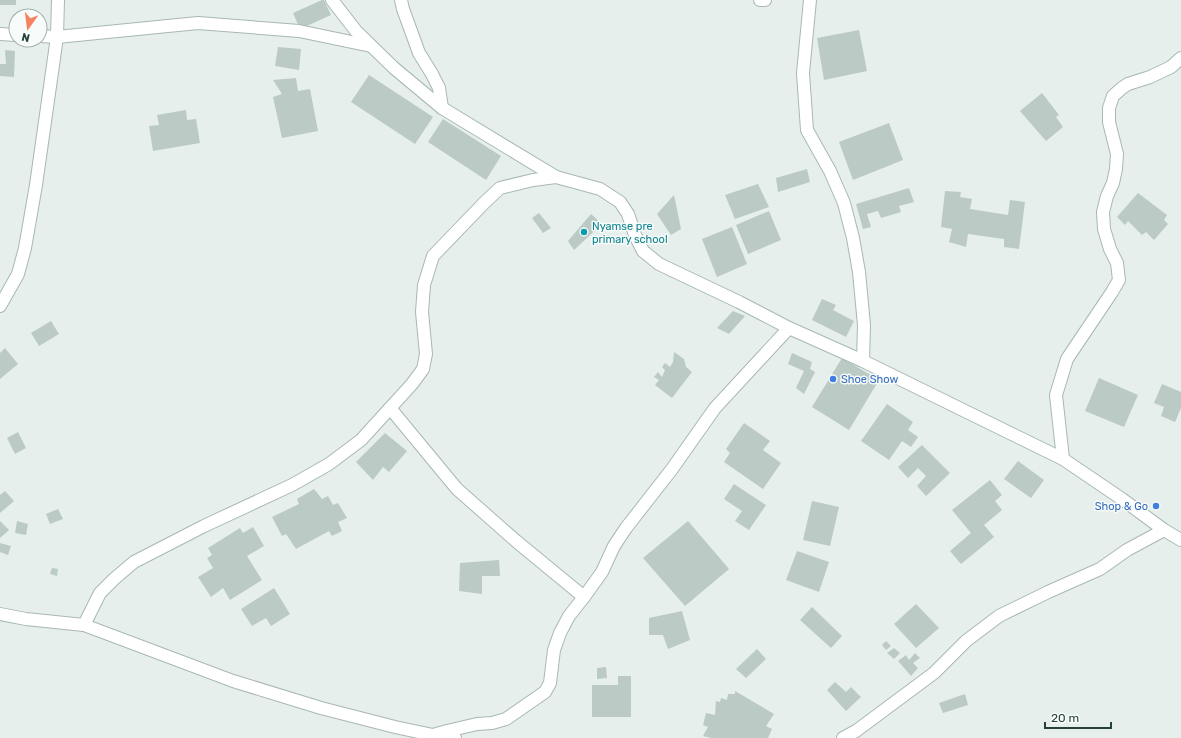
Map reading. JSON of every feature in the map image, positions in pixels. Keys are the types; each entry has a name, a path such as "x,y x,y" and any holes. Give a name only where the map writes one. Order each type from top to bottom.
{"street":[{"path":"0,306 18,274 25,248 36,185 56,37 58,0"},
{"path":"332,0 356,31 371,46 394,68 442,108 556,177 600,189 620,202 628,214 635,235 643,251 659,264 739,302 789,328 863,361 1063,459 1122,499 1164,530 1180,538"},
{"path":"401,0 419,53 439,88 442,108"},
{"path":"760,0 765,0"},
{"path":"810,0 803,73 807,130 830,171 844,203 853,238 859,272 864,325 863,361"},
{"path":"48,36 56,37 198,23 299,31 371,46"},
{"path":"1063,459 1056,396 1067,359 1119,280 1117,262 1110,249 1103,224 1103,212 1107,196 1113,183 1117,154 1109,122 1109,108 1113,96 1122,88 1128,84 1150,77 1171,67 1181,58"},
{"path":"84,625 100,593 134,562 204,526 292,485 329,464 361,440 412,384 422,369 426,354 422,312 424,285 433,256 500,188 533,180 556,177"},
{"path":"433,735 447,730 477,724 492,723 506,719 545,692 550,683 554,650 560,633 569,616 602,572 614,546 626,528 672,469 715,408 789,328"},
{"path":"390,408 457,489 516,541 584,597"},
{"path":"843,738 856,731 934,673 966,641 998,616 1100,569 1128,550 1164,530"},
{"path":"0,614 26,619 84,625 233,681 321,708 433,735 455,738"}],"building":[{"path":"0,0 16,0 16,5 0,5"},
{"path":"324,0 331,15 300,29 293,13"},
{"path":"859,30 867,71 824,80 817,38"},
{"path":"278,47 301,49 299,70 275,66"},
{"path":"5,50 15,51 14,77 0,76 0,64 6,64"},
{"path":"369,75 433,117 415,144 351,102"},
{"path":"296,78 298,91 310,89 318,131 282,138 273,97 282,94 273,80"},
{"path":"1042,93 1059,115 1056,117 1063,127 1046,141 1020,111"},
{"path":"186,110 187,120 196,119 200,143 153,151 149,126 159,125 157,115"},
{"path":"443,119 501,156 486,180 428,142"},
{"path":"889,123 903,160 853,180 839,142"},
{"path":"807,169 810,182 778,192 776,178"},
{"path":"758,184 769,207 735,219 725,195"},
{"path":"909,188 914,202 899,206 901,212 881,218 878,211 867,214 871,227 863,229 856,204"},
{"path":"945,191 961,192 960,197 972,199 970,209 1008,215 1010,200 1025,202 1019,249 1004,247 1004,239 968,234 966,247 949,242 952,229 941,227"},
{"path":"1138,193 1167,215 1164,220 1168,224 1154,240 1146,232 1142,235 1128,221 1125,225 1117,217"},
{"path":"674,195 681,229 671,235 657,214"},
{"path":"769,211 781,240 748,254 736,225"},
{"path":"539,213 551,228 543,233 532,218"},
{"name":"Nyamse pre primary school","path":"591,214 602,224 574,250 568,241"},
{"path":"732,227 747,264 717,277 702,239"},
{"path":"822,299 836,305 833,310 854,321 846,337 812,320"},
{"path":"733,311 745,316 729,334 717,328"},
{"path":"51,321 59,334 39,346 31,333"},
{"path":"5,348 18,364 0,379 0,353"},
{"path":"674,352 684,359 686,367 692,372 672,398 655,385 659,380 654,377 658,372 662,377 665,370 662,367 665,363 670,367 673,362"},
{"path":"792,353 812,362 810,369 815,372 804,394 796,388 804,371 788,364"},
{"path":"842,358 879,380 849,430 812,407"},
{"path":"1099,378 1138,395 1124,427 1085,411"},
{"path":"1162,384 1181,392 1181,408 1175,422 1161,416 1164,407 1154,403"},
{"path":"887,404 913,422 908,430 918,437 911,447 902,441 889,460 861,441"},
{"path":"744,423 770,441 763,450 781,463 763,489 724,462 730,453 726,449"},
{"path":"18,432 26,448 15,454 7,438"},
{"path":"385,433 407,451 389,472 383,467 373,480 356,462"},
{"path":"922,445 950,473 926,496 917,486 926,476 918,468 908,478 898,467"},
{"path":"1018,461 1044,480 1031,498 1004,479"},
{"path":"990,480 1002,495 995,501 1002,510 984,525 994,537 961,564 950,551 971,533 952,510"},
{"path":"734,484 766,505 749,530 735,521 742,511 724,499"},
{"path":"314,489 322,499 328,496 333,505 338,503 347,518 338,522 342,531 332,536 329,531 296,549 286,534 282,536 272,517 299,504 297,499"},
{"path":"5,491 14,501 0,513 0,495"},
{"path":"812,501 839,507 830,546 803,540"},
{"path":"58,509 63,519 50,524 46,514"},
{"path":"0,521 9,530 0,538"},
{"path":"17,521 28,524 26,535 15,533"},
{"path":"688,521 729,569 685,606 643,558"},
{"path":"253,527 264,546 247,556 262,580 230,600 223,588 211,597 198,577 213,568 207,558 212,555 208,548 240,528 243,533"},
{"path":"0,543 11,546 8,555 0,552"},
{"path":"797,551 829,562 819,592 786,580"},
{"path":"499,560 500,576 482,576 482,594 459,591 460,563"},
{"path":"52,568 58,569 57,576 50,574"},
{"path":"274,588 290,614 271,626 266,618 252,626 241,609"},
{"path":"916,604 939,628 916,648 894,624"},
{"path":"812,607 842,636 831,648 800,620"},
{"path":"682,611 690,640 668,649 663,635 649,635 649,618"},
{"path":"886,641 891,646 886,650 882,645"},
{"path":"894,648 900,653 894,659 887,653"},
{"path":"757,649 766,659 746,678 736,669"},
{"path":"915,653 920,658 913,663 918,668 911,676 898,661 906,655 909,660"},
{"path":"606,667 607,678 597,679 597,668"},
{"path":"618,676 631,676 631,717 592,717 592,685 618,685"},
{"path":"835,682 846,692 851,687 861,697 846,711 827,690"},
{"path":"735,691 774,714 766,726 772,729 768,738 711,738 703,736 708,727 703,725 706,713 715,715 716,701 720,702 721,698 727,700 728,694 735,694"},
{"path":"965,694 968,705 943,713 939,703"}],"place":[{"name":"Nyamse pre primary school","path":"584,232"},
{"name":"Shoe Show","path":"833,379"},
{"name":"Shop & Go","path":"1156,506"}]}
